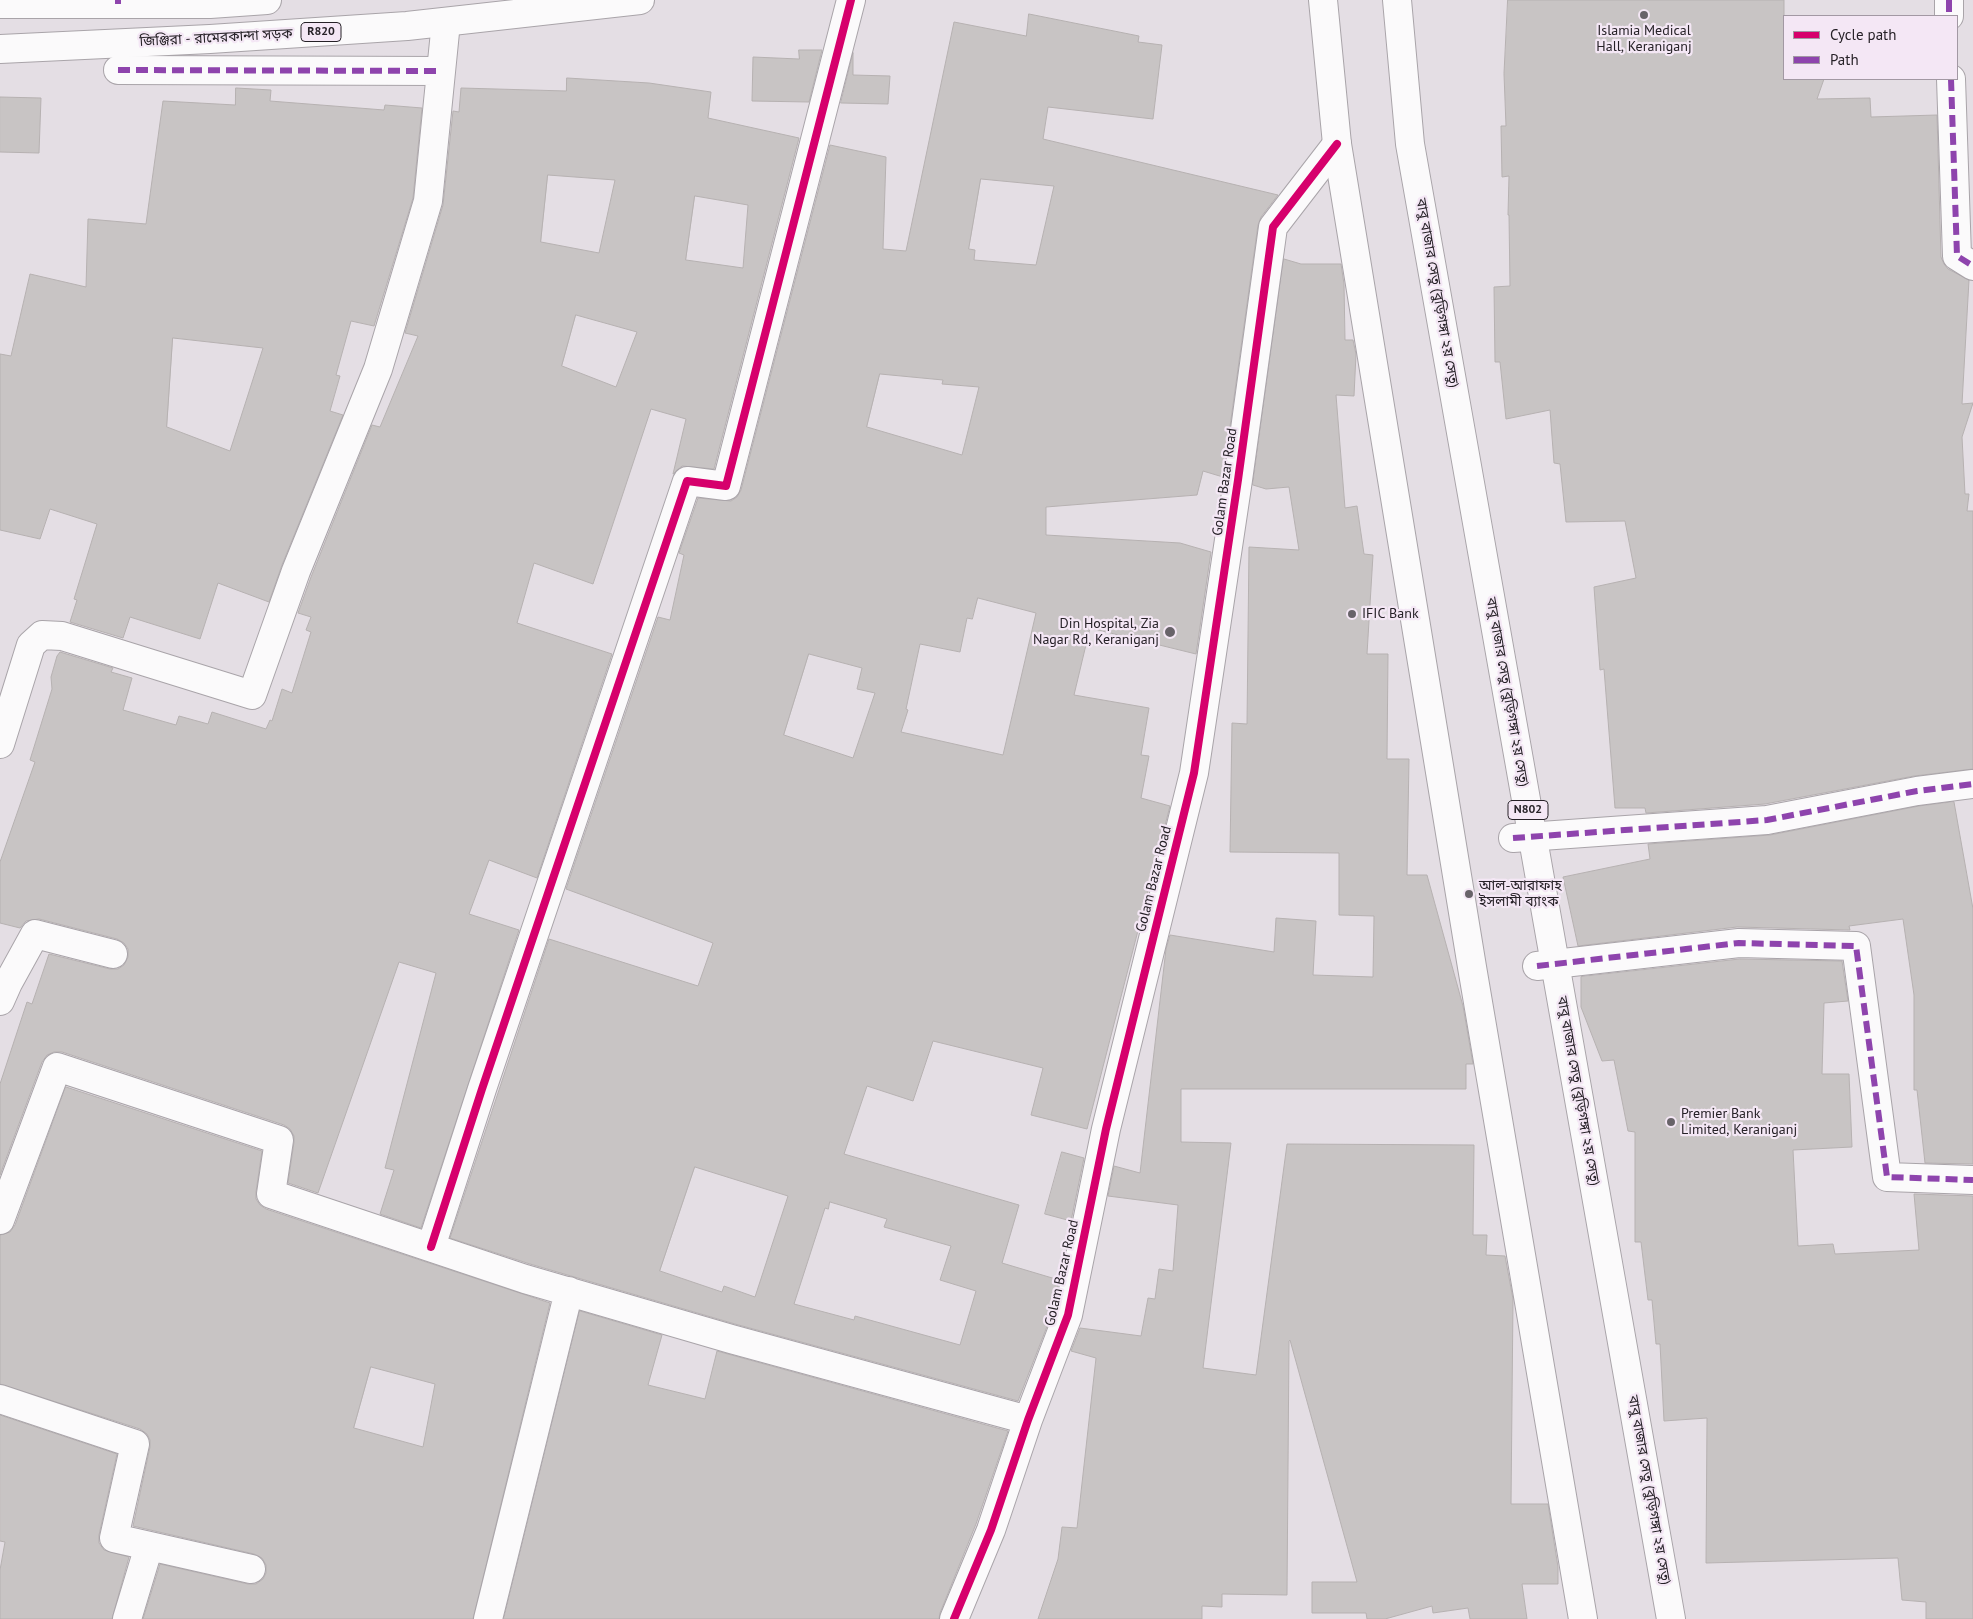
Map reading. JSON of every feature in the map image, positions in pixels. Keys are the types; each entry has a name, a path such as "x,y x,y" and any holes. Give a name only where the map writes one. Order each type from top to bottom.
{"main road":[{"path":"0,4 118,2 210,4 267,0"},
{"name":"জিঞ্জিরা - রামেরকান্দা সড়ক","path":"0,49 210,39 446,22 640,0"},
{"path":"431,1248 485,1079 687,481 726,486 851,0"},
{"path":"1323,0 1337,144 1473,977 1584,1619"},
{"name":"বাবু বাজার সেতু (বুড়িগঙ্গা ২য় সেতু)","path":"1397,0 1412,154 1672,1619"},
{"path":"1949,0 1949,15"},
{"path":"0,744 31,645 42,635 62,636 252,695 296,571 378,369 428,201 446,22"},
{"path":"118,70 441,71"},
{"path":"1951,80 1957,256 1973,266"},
{"name":"Golam Bazar Road","path":"954,1619 991,1530 1028,1420 1068,1315 1106,1129 1194,773 1238,480 1273,227 1337,144"},
{"path":"1513,838 1768,820 1916,791 1973,784"},
{"path":"0,1001 35,934 113,954"},
{"path":"1537,966 1739,943 1856,946 1887,1177 1973,1180"},
{"path":"0,1220 56,1067 279,1140 271,1194 525,1279 731,1339 1028,1420"},
{"path":"488,1619 569,1292"},
{"path":"0,1399 135,1444 114,1538 251,1569"},
{"path":"127,1619 149,1546"}],"building":[{"path":"1508,0 1784,0 1783,80 1824,80 1817,99 1870,98 1871,117 1937,115 1941,257 1948,269 1969,280 1962,404 1973,403 1962,437 1965,494 1969,494 1967,511 1973,511 1973,769 1914,776 1765,804 1646,813 1645,808 1615,808 1604,669 1600,670 1594,587 1636,578 1625,521 1566,522 1560,464 1554,463 1550,410 1506,419 1500,362 1495,362 1494,287 1510,286 1509,176 1502,177 1501,126 1506,126 1504,74"},
{"path":"1029,14 1139,36 1138,42 1162,45 1153,119 1048,107 1043,139 1278,195 1261,217 1258,225 1223,477 1203,471 1197,495 1046,507 1046,535 1180,543 1211,552 1196,654 1090,628 1074,695 1149,708 1141,755 1149,756 1141,798 1170,806 1087,1129 1031,1115 1043,1068 933,1041 913,1101 867,1086 844,1154 1019,1205 1002,1263 1059,1280 1053,1311 1018,1401 735,1324 530,1264 450,1238 549,939 698,986 713,943 566,889 658,617 670,620 684,555 679,553 698,498 731,501 737,497 741,490 830,145 886,157 883,249 906,251 954,22 1026,36","holes":["981,179 1054,186 1036,265 974,260 975,250 969,249","880,374 943,380 942,384 979,387 962,455 867,427","978,598 1036,613 1003,755 901,732 908,710 906,709 920,644 960,652 967,618 972,619","809,654 862,668 857,689 875,693 853,758 784,735","695,1167 788,1196 755,1297 724,1286 722,1292 660,1271","830,1202 887,1219 884,1227 951,1246 940,1280 976,1291 960,1345 855,1316 854,1320 794,1304 825,1208 828,1209"]},
{"path":"799,50 822,50 809,102 752,101 753,57 799,59"},
{"path":"853,53 853,75 890,76 888,104 841,103"},
{"path":"567,78 649,83 711,92 708,118 799,138 714,469 682,466 673,474 686,419 651,409 593,584 534,563 517,623 612,654 537,878 489,860 469,914 519,930 421,1228 380,1214 394,1170 385,1168 436,973 399,962 318,1193 288,1183 294,1136 290,1129 284,1125 62,1052 54,1052 47,1055 42,1062 0,1175 0,1084 27,1002 32,1004 49,954 110,969 118,969 124,965 128,957 128,949 124,943 117,939 39,919 26,921 20,928 0,923 0,862 35,762 30,760 52,689 51,677 57,656 60,652 113,668 111,672 132,678 123,710 176,725 179,716 208,724 212,712 266,729 270,720 272,721 282,689 292,693 311,632 306,630 311,617 298,613 311,577 372,425 380,427 418,336 405,333 443,205 453,111 459,112 461,88 566,91","holes":["548,175 615,180 599,253 541,242","695,196 748,205 743,268 686,260","576,315 637,332 616,387 562,366"]},
{"path":"236,88 271,90 270,101 384,110 385,105 422,108 413,198 374,326 351,321 336,375 340,376 330,411 343,415 282,565 269,602 218,583 200,639 130,617 123,638 70,622 77,600 74,599 97,524 50,509 40,539 0,530 0,354 11,356 30,274 86,287 88,219 146,224 163,101 235,105","holes":["173,338 263,348 230,451 167,427"]},
{"path":"0,97 41,98 39,153 0,152"},
{"path":"1284,259 1301,264 1341,264 1344,284 1345,340 1353,340 1356,354 1354,396 1336,395 1345,508 1357,506 1364,554 1373,555 1367,654 1388,654 1387,759 1409,759 1407,875 1427,875 1463,1006 1473,1064 1466,1064 1466,1089 1181,1089 1181,1142 1231,1143 1203,1368 1256,1375 1287,1144 1474,1145 1473,1235 1487,1235 1486,1255 1505,1256 1513,1299 1511,1504 1548,1504 1558,1567 1558,1584 1522,1584 1527,1619 1470,1619 1468,1608 1433,1613 1432,1606 1385,1619 1367,1619 1366,1613 1312,1613 1312,1582 1357,1582 1290,1340 1287,1595 1222,1594 1222,1607 1202,1606 1202,1619 1038,1619 1058,1559 1062,1527 1077,1528 1096,1358 1071,1351 1080,1328 1141,1336 1148,1298 1155,1299 1159,1269 1173,1271 1178,1205 1108,1196 1114,1166 1140,1173 1166,949 1170,935 1274,952 1276,918 1316,921 1313,975 1373,977 1374,916 1339,915 1339,853 1230,852 1232,723 1247,724 1249,547 1299,550 1289,487 1266,489 1253,485"},
{"path":"1954,802 1973,909 1973,1164 1925,1163 1917,1090 1914,1090 1914,995 1903,919 1849,926 1850,930 1737,927 1578,946 1563,877 1650,859 1648,844 1770,835 1919,806"},
{"path":"1740,959 1842,961 1848,1001 1824,1003 1822,1074 1849,1074 1852,1147 1793,1150 1798,1246 1833,1244 1835,1254 1919,1250 1914,1194 1973,1196 1973,1619 1926,1619 1926,1602 1902,1600 1898,1558 1706,1563 1707,1418 1664,1421 1660,1344 1656,1344 1652,1300 1648,1300 1641,1242 1635,1242 1635,1132 1628,1131 1614,1060 1602,1061 1581,1007 1581,977"},
{"path":"66,1087 262,1151 256,1199 266,1209 550,1303 473,1619 143,1619 160,1564 248,1584 256,1584 263,1579 266,1573 266,1565 262,1558 254,1554 133,1526 150,1447 150,1440 147,1434 140,1429 0,1384 0,1235 10,1232 15,1225","holes":["371,1367 435,1384 423,1447 354,1428"]},
{"path":"1062,1152 1084,1158 1071,1221 1045,1214"},
{"path":"580,1311 662,1335 648,1385 705,1399 717,1351 1008,1431 976,1524 939,1619 504,1619"},
{"path":"0,1415 117,1454 99,1535 99,1543 104,1550 129,1557 112,1619 0,1619 0,1570 5,1542 0,1541"}],"marked path":[{"path":"1949,0 1949,15"},
{"path":"118,70 441,71"},
{"path":"1951,80 1957,256 1973,266"},
{"path":"1513,838 1767,820 1917,791 1973,784"},
{"path":"1537,966 1739,943 1856,946 1887,1177 1973,1180"}],"cycle path":[{"path":"431,1247 482,1089 687,481 726,486 851,0"},
{"path":"954,1619 991,1530 1028,1420 1068,1315 1106,1129 1194,773 1238,480 1273,227 1337,144"}],"place":[{"name":"Islamia Medical Hall, Keraniganj","path":"1644,15"},
{"name":"IFIC Bank","path":"1352,614"},
{"name":"Din Hospital, Zia Nagar Rd, Keraniganj","path":"1170,632"},
{"name":"আল-আরাফাহ ইসলামী ব্যাংক","path":"1469,894"},
{"name":"Premier Bank Limited, Keraniganj","path":"1671,1122"}]}
